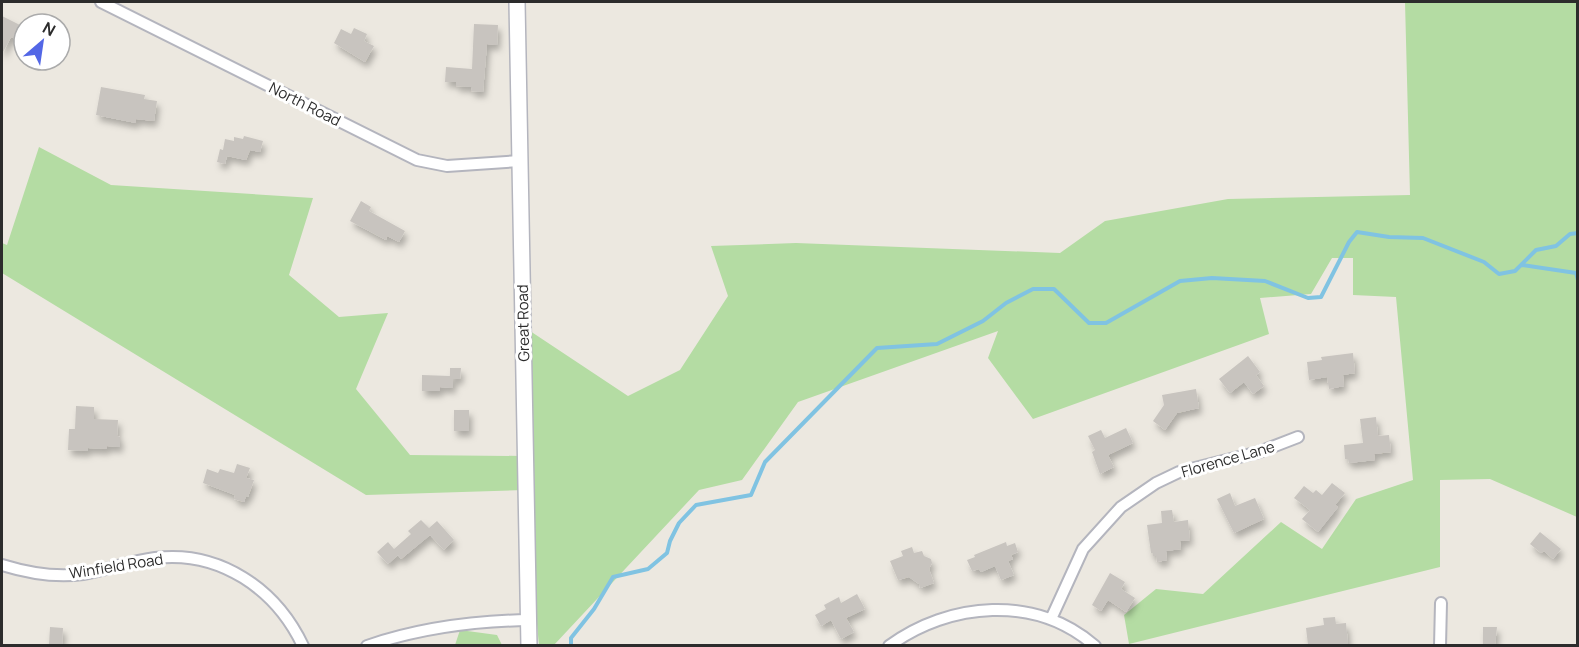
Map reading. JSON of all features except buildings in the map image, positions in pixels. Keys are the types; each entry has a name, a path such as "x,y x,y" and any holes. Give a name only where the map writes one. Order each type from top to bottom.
{"street":[{"name":"North Road","path":"101,2 417,160 447,166 520,161"},
{"name":"Great Road","path":"517,2 529,645"},
{"name":"Florence Lane","path":"1051,620 1083,549 1121,507 1156,483 1179,472 1259,452 1298,437"},
{"name":"Winfield Road","path":"2,565 40,574 60,575 84,573 156,558 196,559 216,564 254,584 271,598 285,613 303,645"},
{"path":"1440,645 1441,603"},
{"path":"889,645 925,624 950,615 973,610 994,609 1018,611 1051,620 1070,628 1095,645"},
{"path":"367,645 418,631 460,624 529,620"}],"green space":[{"path":"1405,2 1577,2 1577,517 1490,479 1440,480 1440,567 1129,644 1124,615 1156,589 1203,594 1281,522 1322,549 1356,499 1413,480 1396,297 1353,295 1353,258 1332,258 1311,294 1260,298 1269,334 1033,419 988,358 998,331 798,402 742,480 699,490 554,645 539,645 524,490 366,495 2,273 2,243 7,245 39,147 111,185 313,198 289,275 339,317 388,313 356,389 410,455 523,456 521,325 628,396 680,370 728,296 711,246 796,243 1060,253 1105,221 1228,199 1410,195"},
{"path":"460,630 497,635 502,645 455,645"}],"waterway":[{"path":"571,646 571,638 594,609 613,577 648,569 667,553 679,523 696,505 751,495 765,462 877,348 937,344 983,321 1006,303 1033,289 1054,289 1089,323 1106,323 1180,281 1212,278 1265,281 1308,298 1321,297 1349,242 1357,232 1389,237 1423,238 1484,262 1499,274 1515,271 1536,250 1556,246 1570,234 1578,233"},
{"path":"1522,265 1576,273 1578,280"}]}
